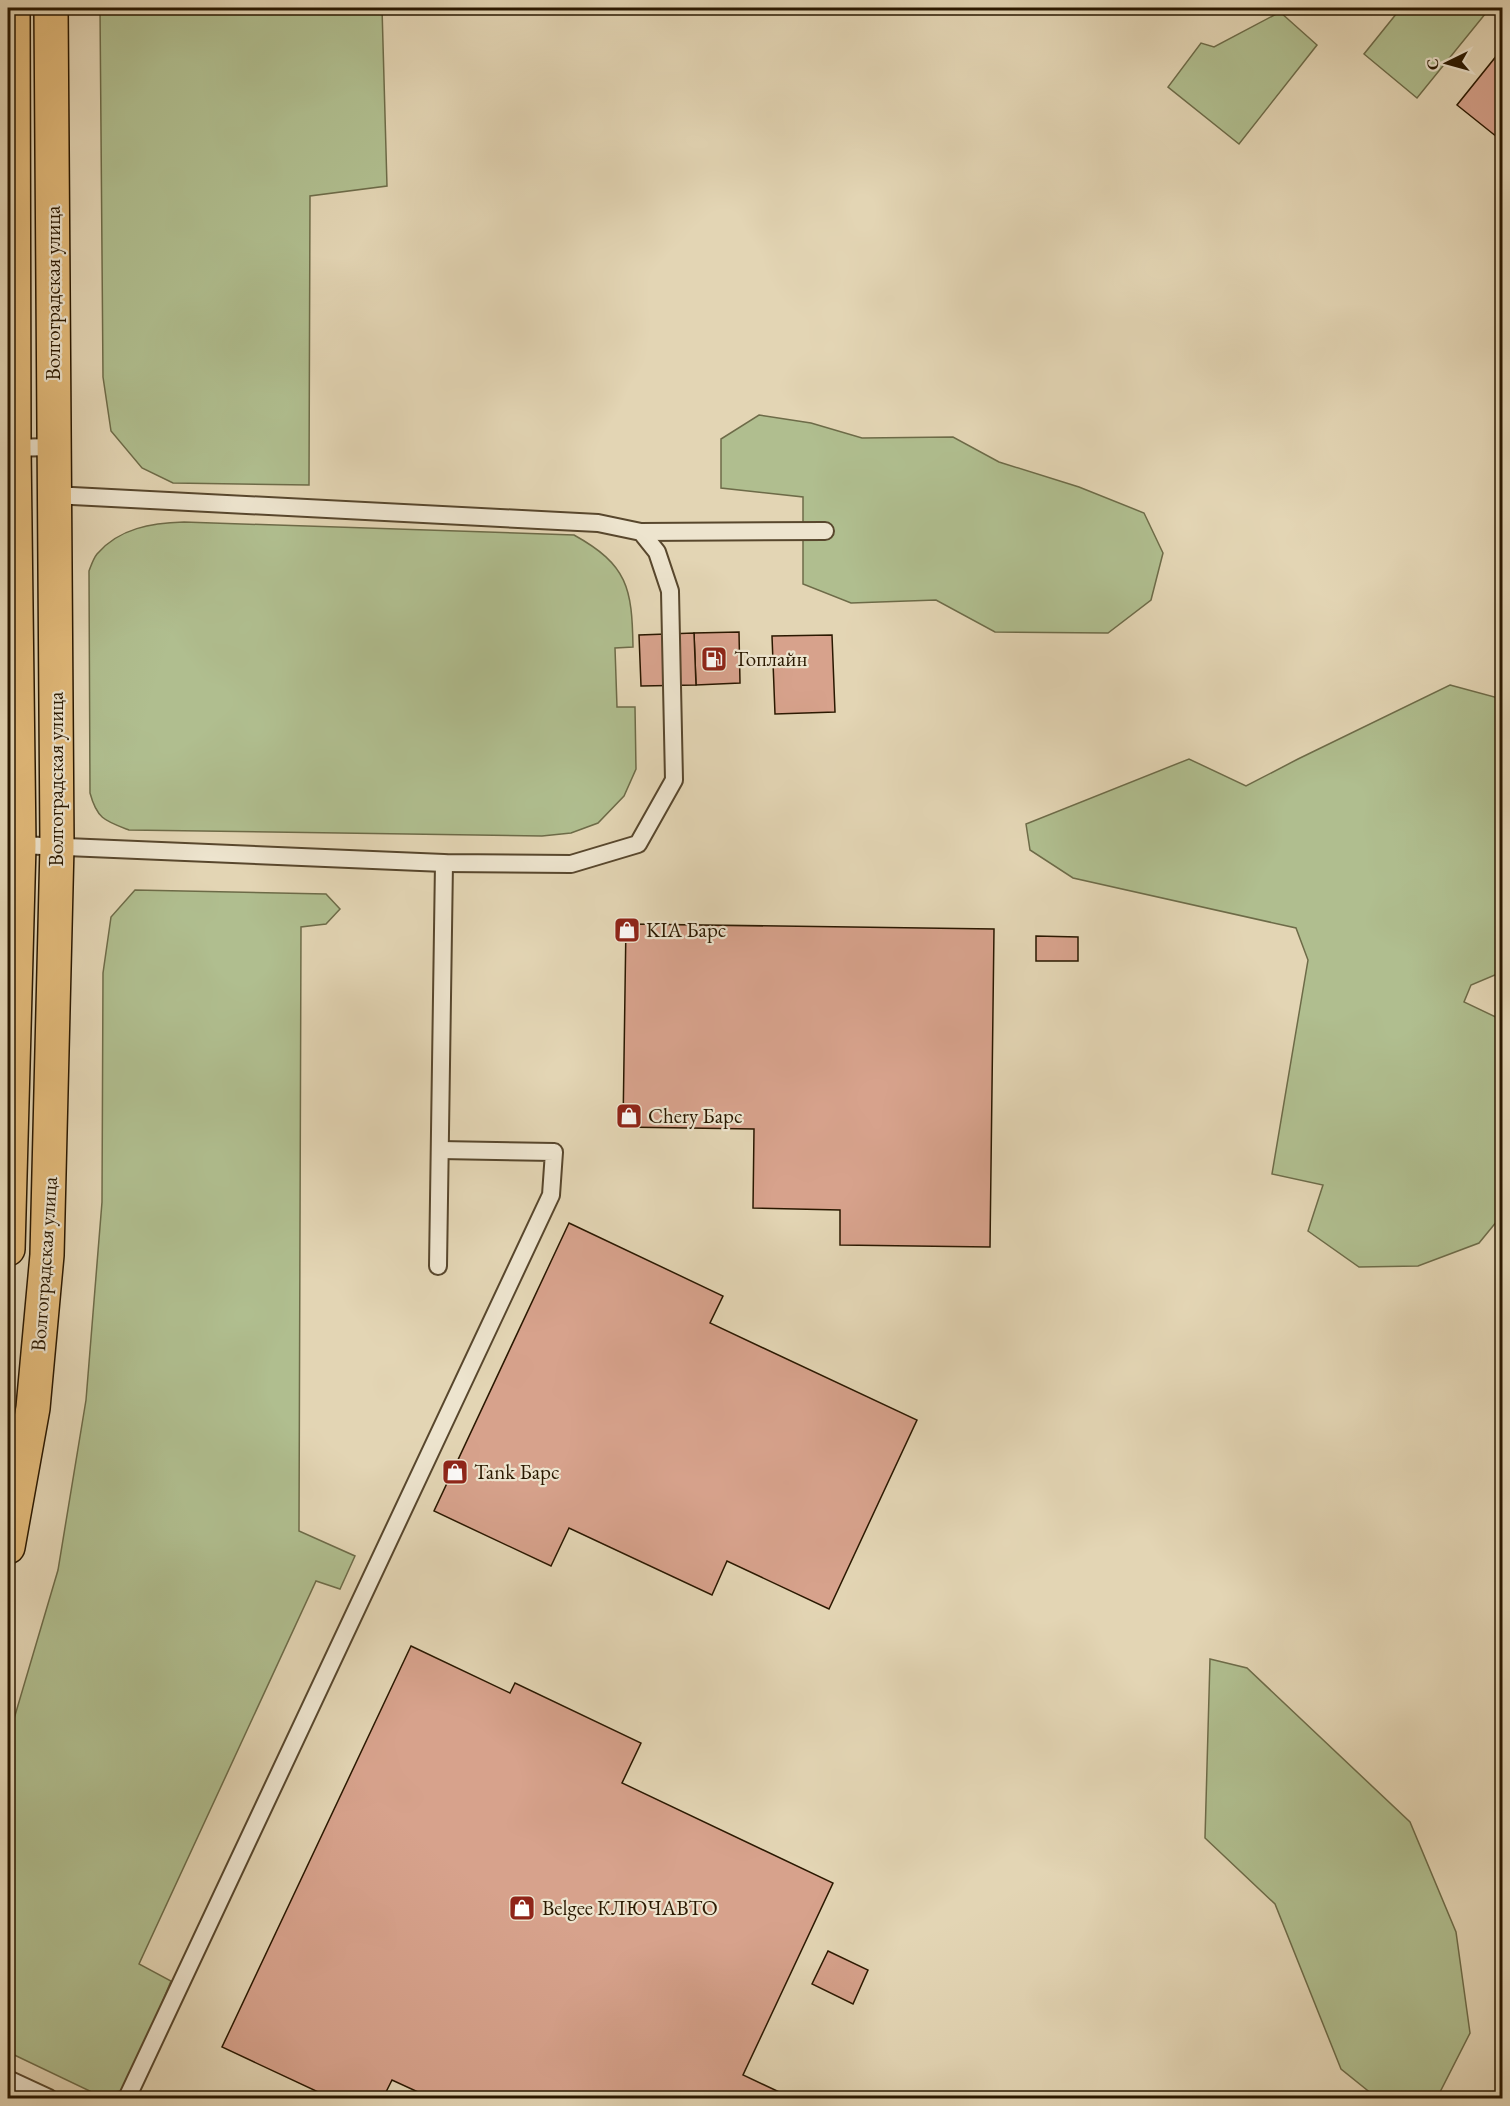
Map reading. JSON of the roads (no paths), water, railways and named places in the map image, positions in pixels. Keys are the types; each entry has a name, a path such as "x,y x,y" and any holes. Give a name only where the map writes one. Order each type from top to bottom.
{"main road":[{"name":"Волгоградская улица","path":"8,1249 15,834 11,448 13,8"},
{"name":"Волгоградская улица","path":"8,1547 33,1408 47,1255 57,846 51,8"}],"lane":[{"path":"11,448 53,447"},
{"path":"53,495 598,523 641,532 825,531"},
{"path":"15,834 57,846 444,863 571,864 638,844 674,780 670,591 657,552 641,532"},
{"path":"438,1266 444,863"},
{"path":"127,2098 551,1195 554,1152 440,1150"},
{"path":"8,2079 49,2098"}],"place":[{"name":"Топлайн","path":"714,659"},
{"name":"KIA Барс","path":"627,930"},
{"name":"Chery Барс","path":"629,1116"},
{"name":"Tank Барс","path":"455,1472"},
{"name":"Belgee КЛЮЧАВТО","path":"522,1908"}]}
